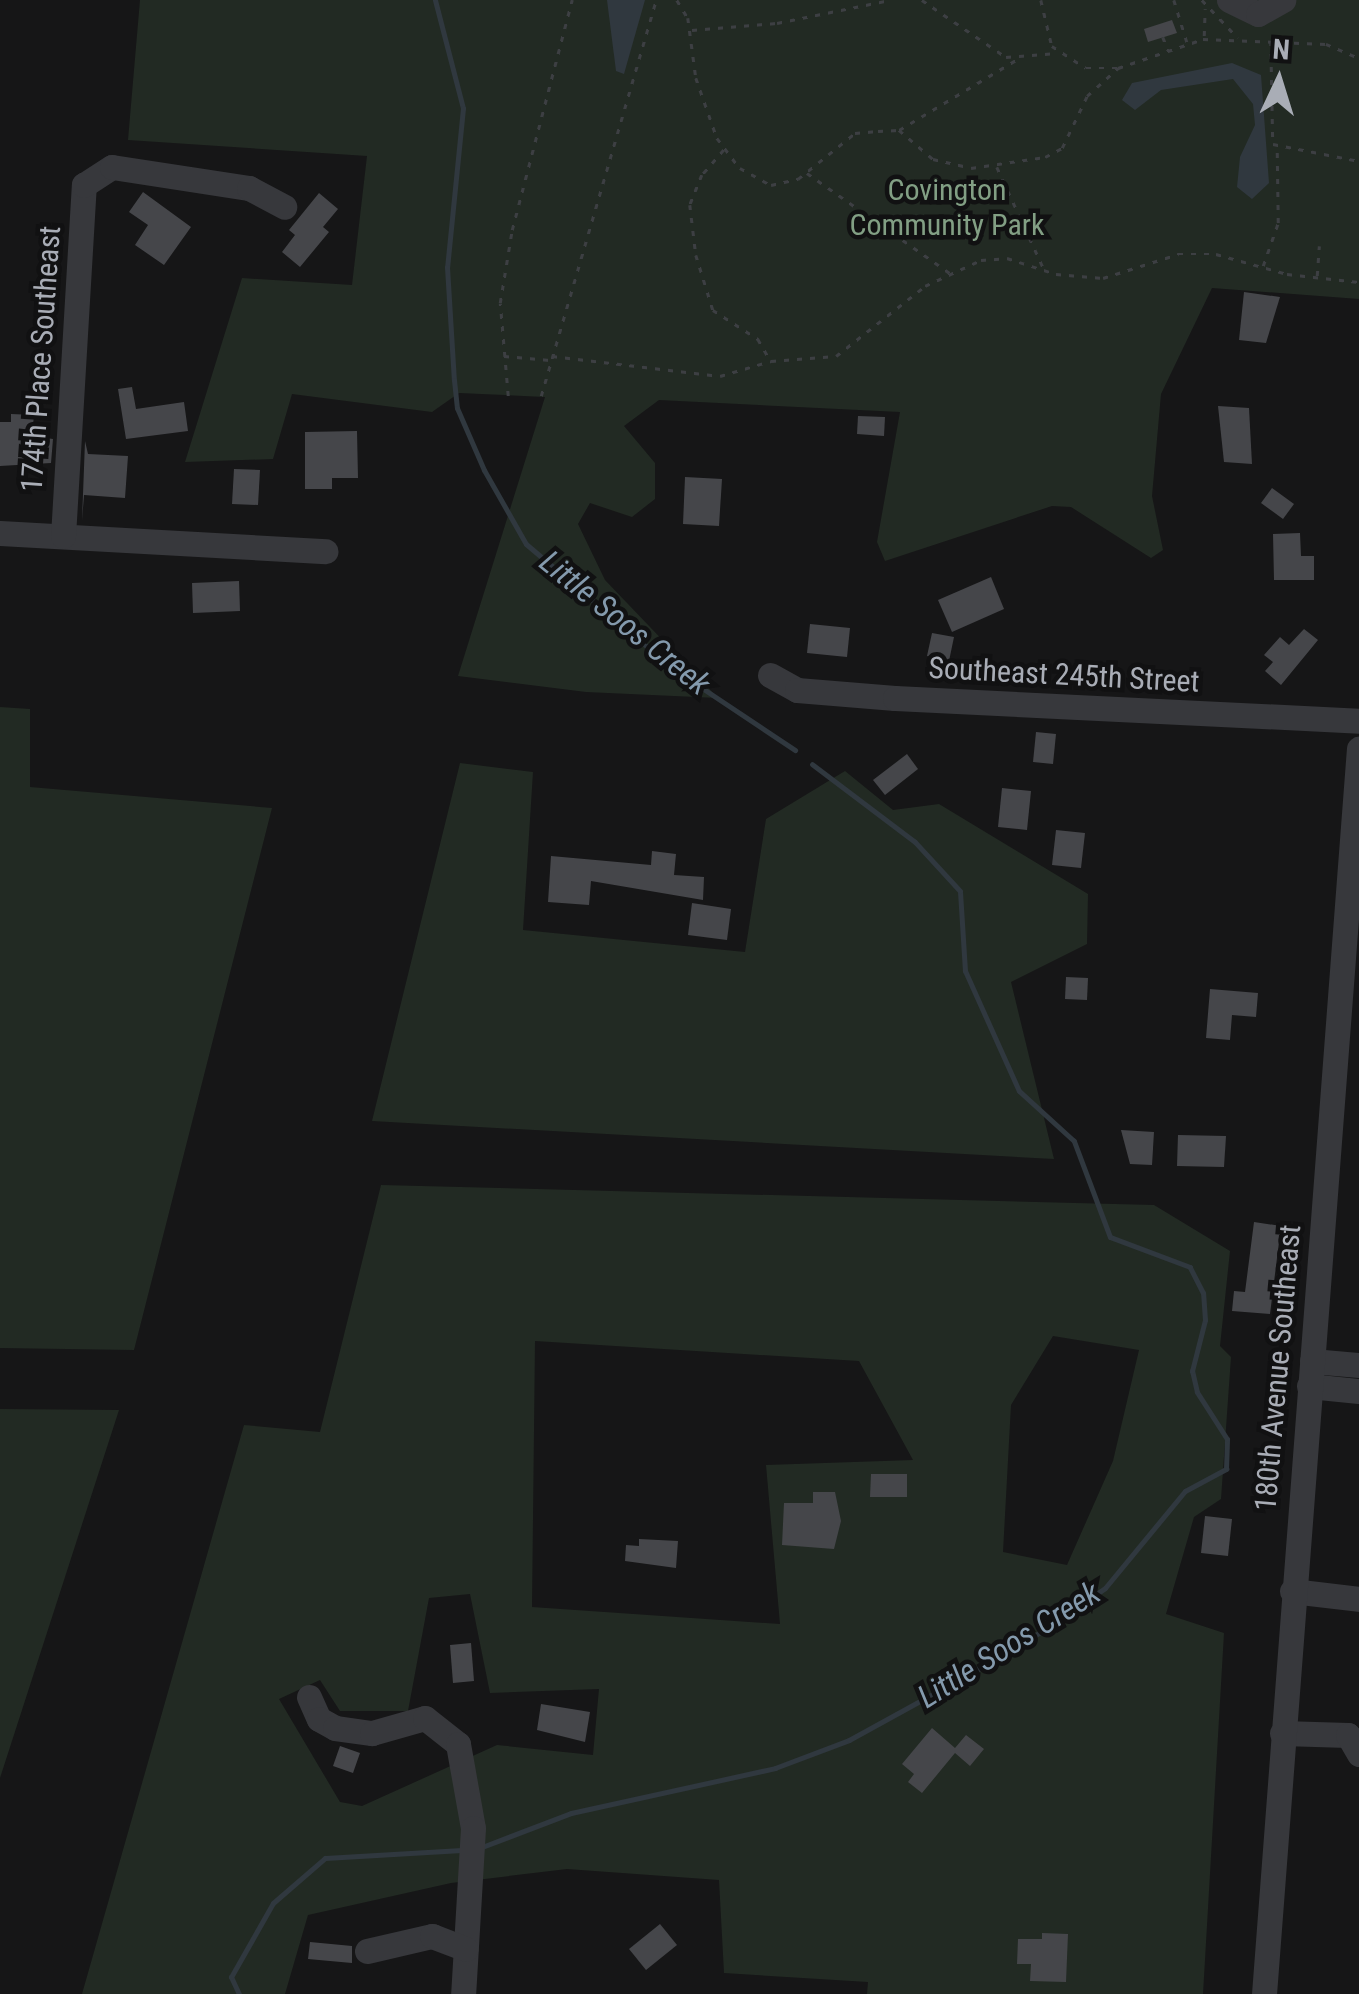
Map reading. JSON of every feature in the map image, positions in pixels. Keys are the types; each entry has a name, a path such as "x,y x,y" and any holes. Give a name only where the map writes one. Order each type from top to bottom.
{"street":[{"path":"1217,4 1258,14 1283,0"},
{"name":"174th Place Southeast","path":"62,536 84,185 112,167 249,188 284,207"},
{"path":"0,532 326,551"},
{"name":"Southeast 245th Street","path":"770,675 797,690 856,695 1359,721"},
{"name":"180th Avenue Southeast","path":"1264,1994 1292,1592 1353,924 1359,748"},
{"path":"1311,1373 1359,1365"},
{"path":"1311,1373 1359,1391"},
{"path":"1292,1592 1359,1597"},
{"path":"309,1697 318,1719 352,1733 425,1718 458,1744 474,1828 463,1994"},
{"path":"1282,1732 1355,1739"},
{"path":"367,1951 432,1936 466,1950"}],"path":[{"path":"508,396 500,303 512,230 572,0"},
{"path":"541,396 656,0"},
{"path":"677,0 690,30 696,78 724,150 771,185 806,172 855,133 898,130 1017,59 1057,53"},
{"path":"690,30 761,26 890,0"},
{"path":"922,0 986,47 1017,59"},
{"path":"1041,0 1044,28 1057,53 1086,68 1118,68 1204,39 1336,46 1359,58"},
{"path":"1174,0 1187,44"},
{"path":"1202,0 1217,4 1238,38"},
{"path":"1204,39 1217,4"},
{"path":"1163,37 1168,50"},
{"path":"1263,266 1278,223 1276,146 1268,128 1271,40"},
{"path":"898,130 946,164 997,166 1062,148 1086,96 1118,68"},
{"path":"1276,146 1359,161"},
{"path":"724,150 702,175 690,205 696,255 713,310 758,340 771,361"},
{"path":"997,166 1044,268"},
{"path":"806,172 951,274"},
{"path":"1317,277 1319,246"},
{"path":"502,356 720,376 771,361 819,360 852,350 906,300 951,274 1008,258 1103,278 1194,253 1359,282"}],"green space":[{"name":"Covington Community Park","path":"140,0 1359,0 1359,299 1212,288 1161,394 1152,496 1163,550 1151,558 1071,507 1052,506 885,561 877,542 900,412 659,400 624,426 655,463 655,499 632,517 590,503 578,524 605,580 718,698 586,692 458,676 545,397 459,393 432,412 292,394 273,459 185,462 242,278 352,285 367,156 128,140"},
{"path":"0,707 30,709 30,787 272,808 134,1350 0,1348"},
{"path":"460,763 533,772 523,930 745,952 766,819 845,771 893,810 939,804 1088,894 1087,944 1011,982 1054,1159 372,1121"},
{"path":"381,1185 1154,1205 1230,1251 1220,1346 1231,1357 1221,1499 1194,1517 1166,1614 1224,1633 1203,1994 867,1994 868,1982 724,1973 719,1880 567,1869 451,1883 308,1915 285,1994 82,1994 244,1425 320,1432","holes":["1053,1336 1139,1350 1113,1461 1067,1565 1003,1552 1011,1405","535,1341 859,1361 913,1460 766,1465 780,1624 532,1607","470,1594 490,1693 599,1689 593,1755 497,1745 362,1806 340,1802 279,1699 320,1680 340,1711 408,1711 429,1598"]},
{"path":"0,1409 119,1410 0,1778"}],"shaded area":[{"path":"607,0 645,0 624,74 616,71"},
{"path":"1232,63 1261,75 1269,183 1252,199 1237,187 1240,157 1255,125 1253,104 1233,79 1161,90 1135,110 1122,100 1132,83"}],"building":[{"path":"1172,20 1177,33 1148,42 1144,29"},
{"path":"143,192 191,227 164,265 135,245 148,225 129,212"},
{"path":"319,193 338,209 323,227 329,232 300,267 282,252 295,235 289,230"},
{"path":"1244,292 1280,297 1266,343 1239,340"},
{"path":"132,387 136,409 184,402 188,431 126,439 118,389"},
{"path":"1218,406 1249,408 1252,464 1224,462"},
{"path":"11,414 34,415 32,436 53,439 51,463 0,466 0,422 11,422"},
{"path":"858,416 885,417 884,436 857,434"},
{"path":"357,431 358,478 332,478 332,489 305,489 305,432"},
{"path":"85,441 88,454 128,456 125,498 84,495 82,521"},
{"path":"234,469 260,470 258,505 232,504"},
{"path":"685,477 722,479 719,526 683,524"},
{"path":"1272,488 1294,504 1283,519 1261,503"},
{"path":"1300,533 1301,556 1314,556 1314,580 1274,580 1273,534"},
{"path":"991,577 1004,609 952,632 938,600"},
{"path":"239,581 240,611 193,613 192,583"},
{"path":"810,624 850,628 847,657 807,653"},
{"path":"1304,629 1318,640 1281,685 1265,671 1273,662 1264,655 1280,637 1289,645"},
{"path":"932,633 954,637 949,661 927,656"},
{"path":"1036,732 1056,734 1053,764 1033,762"},
{"path":"907,754 918,769 885,795 873,780"},
{"path":"1002,788 1031,791 1027,830 998,827"},
{"path":"1056,830 1085,833 1081,868 1052,865"},
{"path":"652,851 676,854 674,875 704,877 703,900 591,881 589,905 548,902 551,856 651,865"},
{"path":"692,903 731,909 727,940 688,935"},
{"path":"1066,977 1088,978 1087,1000 1065,999"},
{"path":"1210,989 1258,993 1256,1017 1232,1015 1230,1040 1206,1038"},
{"path":"1121,1130 1154,1132 1152,1165 1130,1164"},
{"path":"1178,1135 1226,1136 1224,1167 1177,1166"},
{"path":"1254,1222 1281,1226 1270,1314 1232,1311 1234,1291 1245,1292"},
{"path":"871,1474 907,1474 907,1497 870,1497"},
{"path":"813,1492 835,1492 841,1521 834,1549 782,1545 784,1503 813,1503"},
{"path":"1205,1516 1232,1519 1228,1556 1201,1553"},
{"path":"639,1539 678,1541 676,1568 625,1561 626,1545 639,1546"},
{"path":"471,1643 474,1681 453,1683 450,1645"},
{"path":"541,1704 590,1712 585,1742 537,1730"},
{"path":"932,1728 955,1748 966,1735 984,1749 970,1766 955,1753 922,1793 908,1782 914,1774 902,1764"},
{"path":"340,1746 360,1753 353,1773 333,1766"},
{"path":"660,1924 677,1945 646,1970 629,1949"},
{"path":"1042,1933 1068,1934 1066,1982 1030,1981 1031,1964 1017,1964 1018,1939 1042,1939"},
{"path":"310,1942 352,1946 352,1963 308,1959"}],"waterway":[{"name":"Little Soos Creek","path":"435,0 463,108 447,267 454,380 457,408 484,470 526,544 672,668 795,750"},
{"name":"Little Soos Creek","path":"482,1847 571,1813 775,1768 849,1740 1018,1647 1105,1588 1185,1491 1226,1469 1227,1439 1197,1392 1192,1371 1205,1320 1203,1293 1190,1267 1110,1237 1074,1141 1019,1091 965,971 960,891 915,842 812,764"},
{"name":"Little Soos Creek","path":"239,1994 231,1977 273,1903 325,1858 462,1850"}]}
